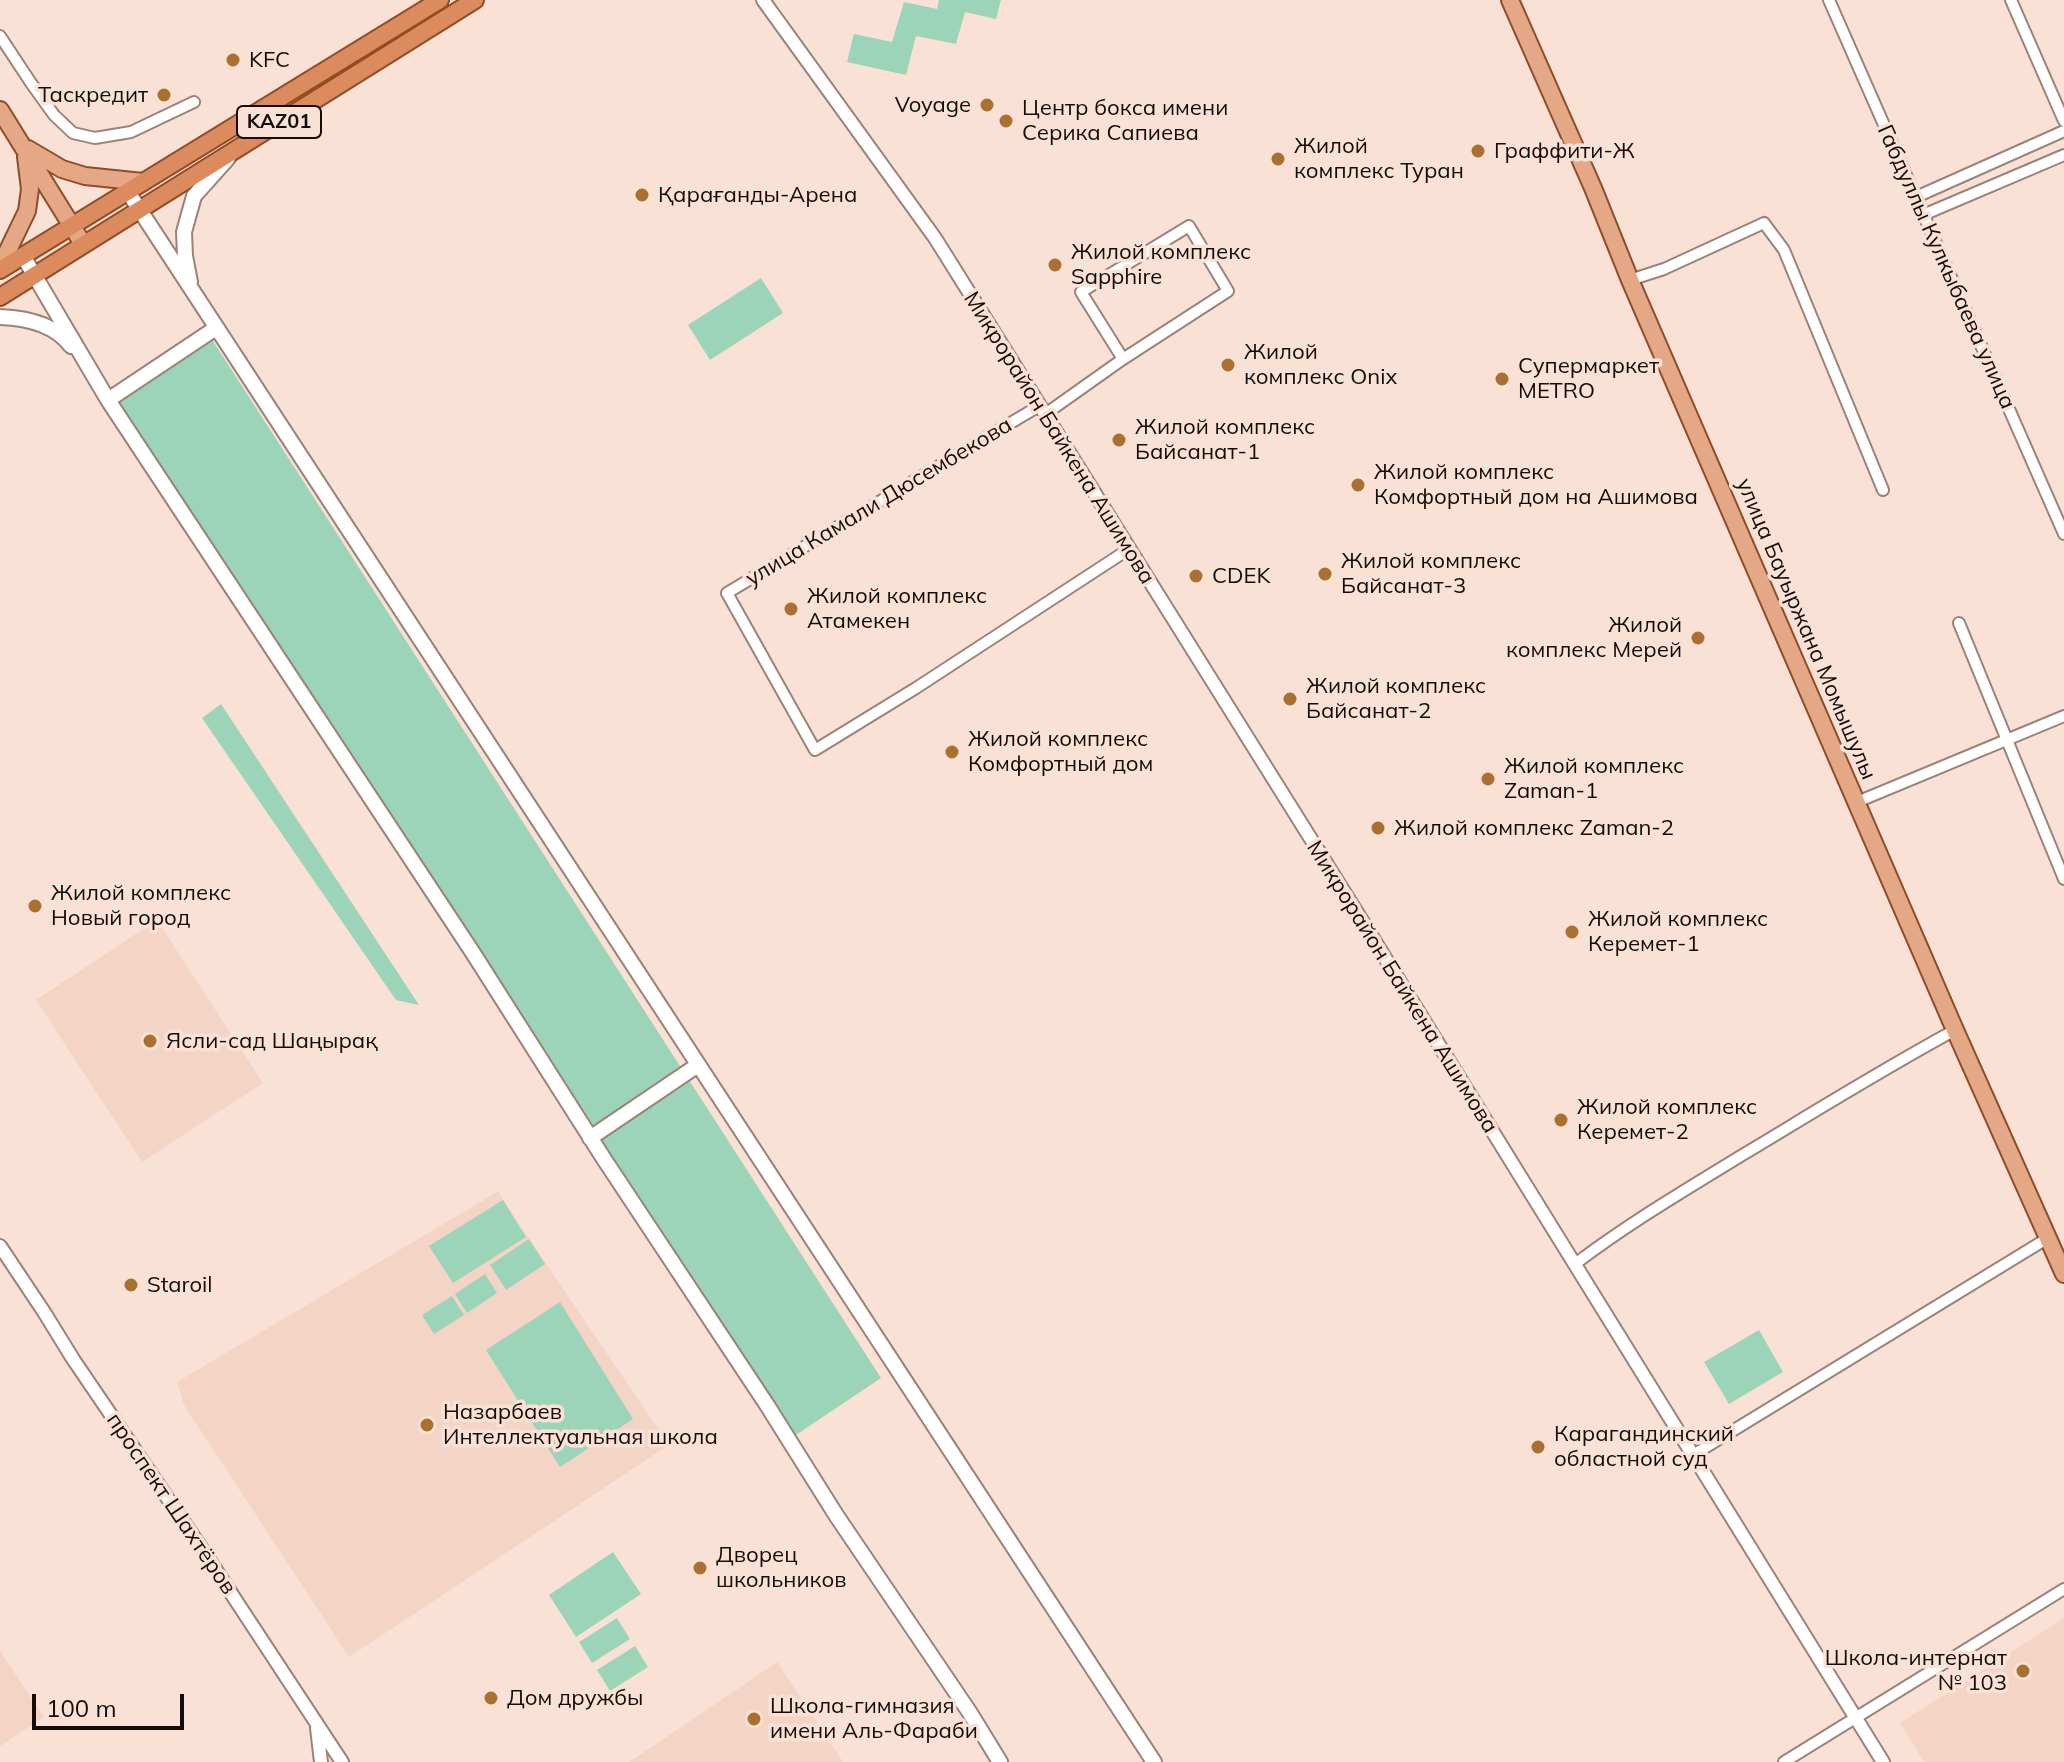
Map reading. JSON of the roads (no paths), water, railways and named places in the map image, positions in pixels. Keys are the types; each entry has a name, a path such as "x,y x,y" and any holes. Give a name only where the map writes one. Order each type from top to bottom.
{"highway":[{"name":"KАZ01","path":"0,268 440,0"},
{"name":"KАZ01","path":"0,297 475,0"}],"main road":[{"name":"улица Бауыржана Момышулы","path":"1510,0 1955,1030 2064,1274"},
{"path":"0,110 83,244"},
{"path":"25,147 74,173 143,182"},
{"path":"0,268 27,211 30,189 25,147"},
{"path":"191,290 184,232 194,196 237,149"},
{"path":"128,192 1154,1762"},
{"path":"23,256 108,400 1000,1762"},
{"path":"0,317 44,325 61,335 100,386"},
{"path":"108,400 216,328"},
{"path":"590,1138 698,1065"}],"street":[{"name":"Микрорайон Байкена Ашимова","path":"763,0 935,238 1883,1762"},
{"name":"Габдуллы Кулкыбаева улица","path":"1829,0 2064,534"},
{"path":"2011,0 2064,121"},
{"path":"0,36 54,115 73,133 95,138 131,132 194,102"},
{"path":"1916,197 2064,131"},
{"path":"1923,215 2064,155"},
{"path":"1630,280 1664,269 1764,223 1784,250 1883,490"},
{"path":"1042,410 1123,359 1228,291 1189,226 1081,292 1123,359"},
{"name":"улица Камали Дюсембекова","path":"1042,410 727,593 815,750 1129,549"},
{"path":"1959,623 2064,879"},
{"path":"1857,802 2064,716"},
{"path":"1575,1264 1607,1240 1823,1105 1955,1030"},
{"path":"1693,1455 2048,1238"},
{"name":"проспект Шахтёров","path":"0,1246 342,1762"},
{"path":"1784,1762 2064,1589"},
{"path":"317,1725 321,1762"}],"place":[{"name":"KFC","path":"233,60"},
{"name":"Таскредит","path":"164,95"},
{"name":"Voyage","path":"987,105"},
{"name":"Центр бокса имени Серика Сапиева","path":"1006,121"},
{"name":"Граффити-Ж","path":"1478,151"},
{"name":"Жилой комплекс Туран","path":"1278,159"},
{"name":"Қарағанды-Арена","path":"642,195"},
{"name":"Жилой комплекс Sapphire","path":"1055,265"},
{"name":"Жилой комплекс Onix","path":"1228,365"},
{"name":"Супермаркет METRO","path":"1502,379"},
{"name":"Жилой комплекс Байсанат-1","path":"1119,440"},
{"name":"Жилой комплекс Комфортный дом на Ашимова","path":"1358,485"},
{"name":"Жилой комплекс Байсанат-3","path":"1325,574"},
{"name":"CDEK","path":"1196,576"},
{"name":"Жилой комплекс Атамекен","path":"791,609"},
{"name":"Жилой комплекс Мерей","path":"1698,638"},
{"name":"Жилой комплекс Байсанат-2","path":"1290,699"},
{"name":"Жилой комплекс Комфортный дом","path":"952,752"},
{"name":"Жилой комплекс Zaman-1","path":"1488,779"},
{"name":"Жилой комплекс Zaman-2","path":"1378,828"},
{"name":"Жилой комплекс Новый город","path":"35,906"},
{"name":"Жилой комплекс Керемет-1","path":"1572,932"},
{"name":"Ясли-сад Шаңырақ","path":"150,1041"},
{"name":"Жилой комплекс Керемет-2","path":"1561,1120"},
{"name":"Staroil","path":"131,1285"},
{"name":"Назарбаев Интеллектуальная школа","path":"427,1425"},
{"name":"Карагандинский областной суд","path":"1538,1447"},
{"name":"Дворец школьников","path":"700,1568"},
{"name":"Школа-интернат № 103","path":"2023,1671"},
{"name":"Дом дружбы","path":"491,1698"},
{"name":"Школа-гимназия имени Аль-Фараби","path":"754,1719"}]}
